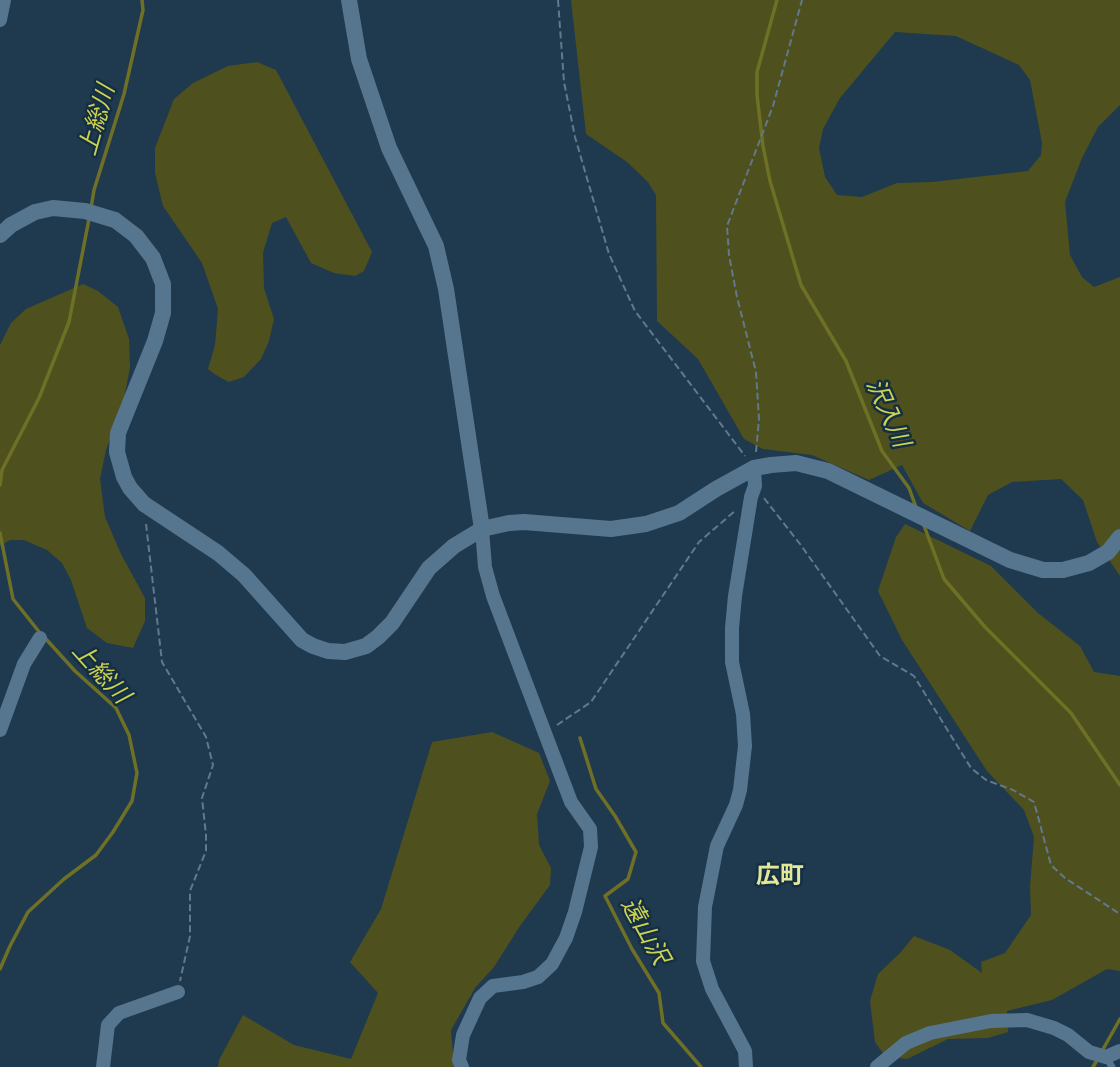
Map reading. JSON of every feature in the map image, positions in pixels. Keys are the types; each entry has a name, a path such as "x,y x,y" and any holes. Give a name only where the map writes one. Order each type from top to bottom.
{"street":[{"path":"0,20 4,0"},
{"path":"349,0 359,60 389,148 436,246 446,289 482,529 485,567 493,596 571,802 590,829 591,847 566,938 552,964 538,977 493,986 480,998 463,1035 459,1060 462,1067"},
{"path":"0,235 11,225 35,212 53,208 85,211 115,220 136,236 153,258 163,284 163,313 155,341 118,433 117,452 124,477 144,504 218,553 244,575 302,639 328,651 345,652 366,646 378,637 392,623 429,568 454,545 482,529 524,522 611,529 646,524 679,513 754,468 771,465 796,463 828,471 1010,560 1043,570 1063,570 1089,563 1108,551 1120,537"},
{"path":"746,1067 745,1051 712,989 703,961 705,907 717,846 740,790 745,746 743,714 732,662 732,628 753,491 754,468"},
{"path":"0,730 24,664 40,638"},
{"path":"103,1067 108,1025 120,1013 178,992"},
{"path":"877,1067 906,1043 930,1033 991,1021 1027,1020 1054,1028 1069,1035 1089,1052 1113,1058"}],"path":[{"path":"558,0 564,82 575,137 609,254 635,311 754,468"},
{"path":"754,468 759,419 755,372 737,297 727,226 773,106 802,0"},
{"path":"543,732 565,721 591,702 699,542 753,491 800,544 880,656 914,676 971,768 986,780 1013,790 1034,802 1051,865 1065,878 1120,914"},
{"path":"144,504 162,662 206,737 213,765 202,798 206,851 190,891 190,936 178,992"}],"shaded area":[{"path":"571,0 1120,0 1120,105 1098,127 1082,158 1065,202 1070,255 1082,277 1094,287 1120,277 1120,576 1097,542 1083,500 1061,479 1012,482 988,495 970,531 923,503 902,465 869,480 812,455 763,449 744,439 698,359 657,321 656,195 648,182 627,162 586,134","holes":["895,32 956,36 1019,65 1030,80 1042,143 1041,155 1028,171 932,182 897,183 862,197 837,195 825,177 819,148 823,129 840,98"]},
{"path":"257,62 276,70 372,252 364,271 355,276 334,273 311,263 286,217 272,223 263,253 264,288 274,319 269,341 261,359 244,377 229,382 208,369 215,345 218,309 202,263 163,206 155,173 155,148 174,99 193,83 228,66"},
{"path":"83,284 98,291 118,307 129,339 130,367 123,405 106,450 100,479 105,517 145,598 145,621 133,648 107,643 87,628 71,580 62,563 47,550 24,540 10,540 0,546 0,345 11,323 26,309"},
{"path":"905,524 991,566 1038,613 1080,646 1094,672 1120,676 1120,971 1107,969 1052,1000 1007,1011 1008,1032 988,1038 948,1039 907,1059 885,1056 875,1042 870,1001 878,974 914,936 950,950 982,973 981,962 1005,953 1031,915 1034,837 1024,810 987,771 902,640 878,591 896,537"},
{"path":"492,732 539,753 550,781 537,814 539,845 551,868 550,885 494,967 475,988 451,1030 454,1067 218,1067 219,1060 243,1015 294,1045 351,1059 378,993 350,962 381,909 432,742"}],"waterway":[{"name":"上総川","path":"91,208 94,190 124,94 143,10 142,0"},
{"name":"沢入川","path":"777,0 757,72 763,146 770,181 801,285 846,361 882,451 909,488 917,510"},
{"name":"上総川","path":"0,485 2,470 39,398 69,322 89,219"},
{"name":"沢入川","path":"923,523 944,579 985,627 1071,713 1120,785"},
{"name":"上総川","path":"0,533 13,599 40,633"},
{"name":"上総川","path":"0,969 28,912 64,879 96,855 113,832 132,801 137,773 129,735 116,708 75,671 45,638"},
{"name":"遠山沢","path":"580,738 596,789 636,852 628,879 605,896 632,949 659,993 663,1023 701,1067"},
{"name":"沢入川","path":"1102,1051 1120,1019"},
{"name":"沢入川","path":"1093,1067 1099,1057"}],"district":[{"name":"広町","path":"780,875"}]}
